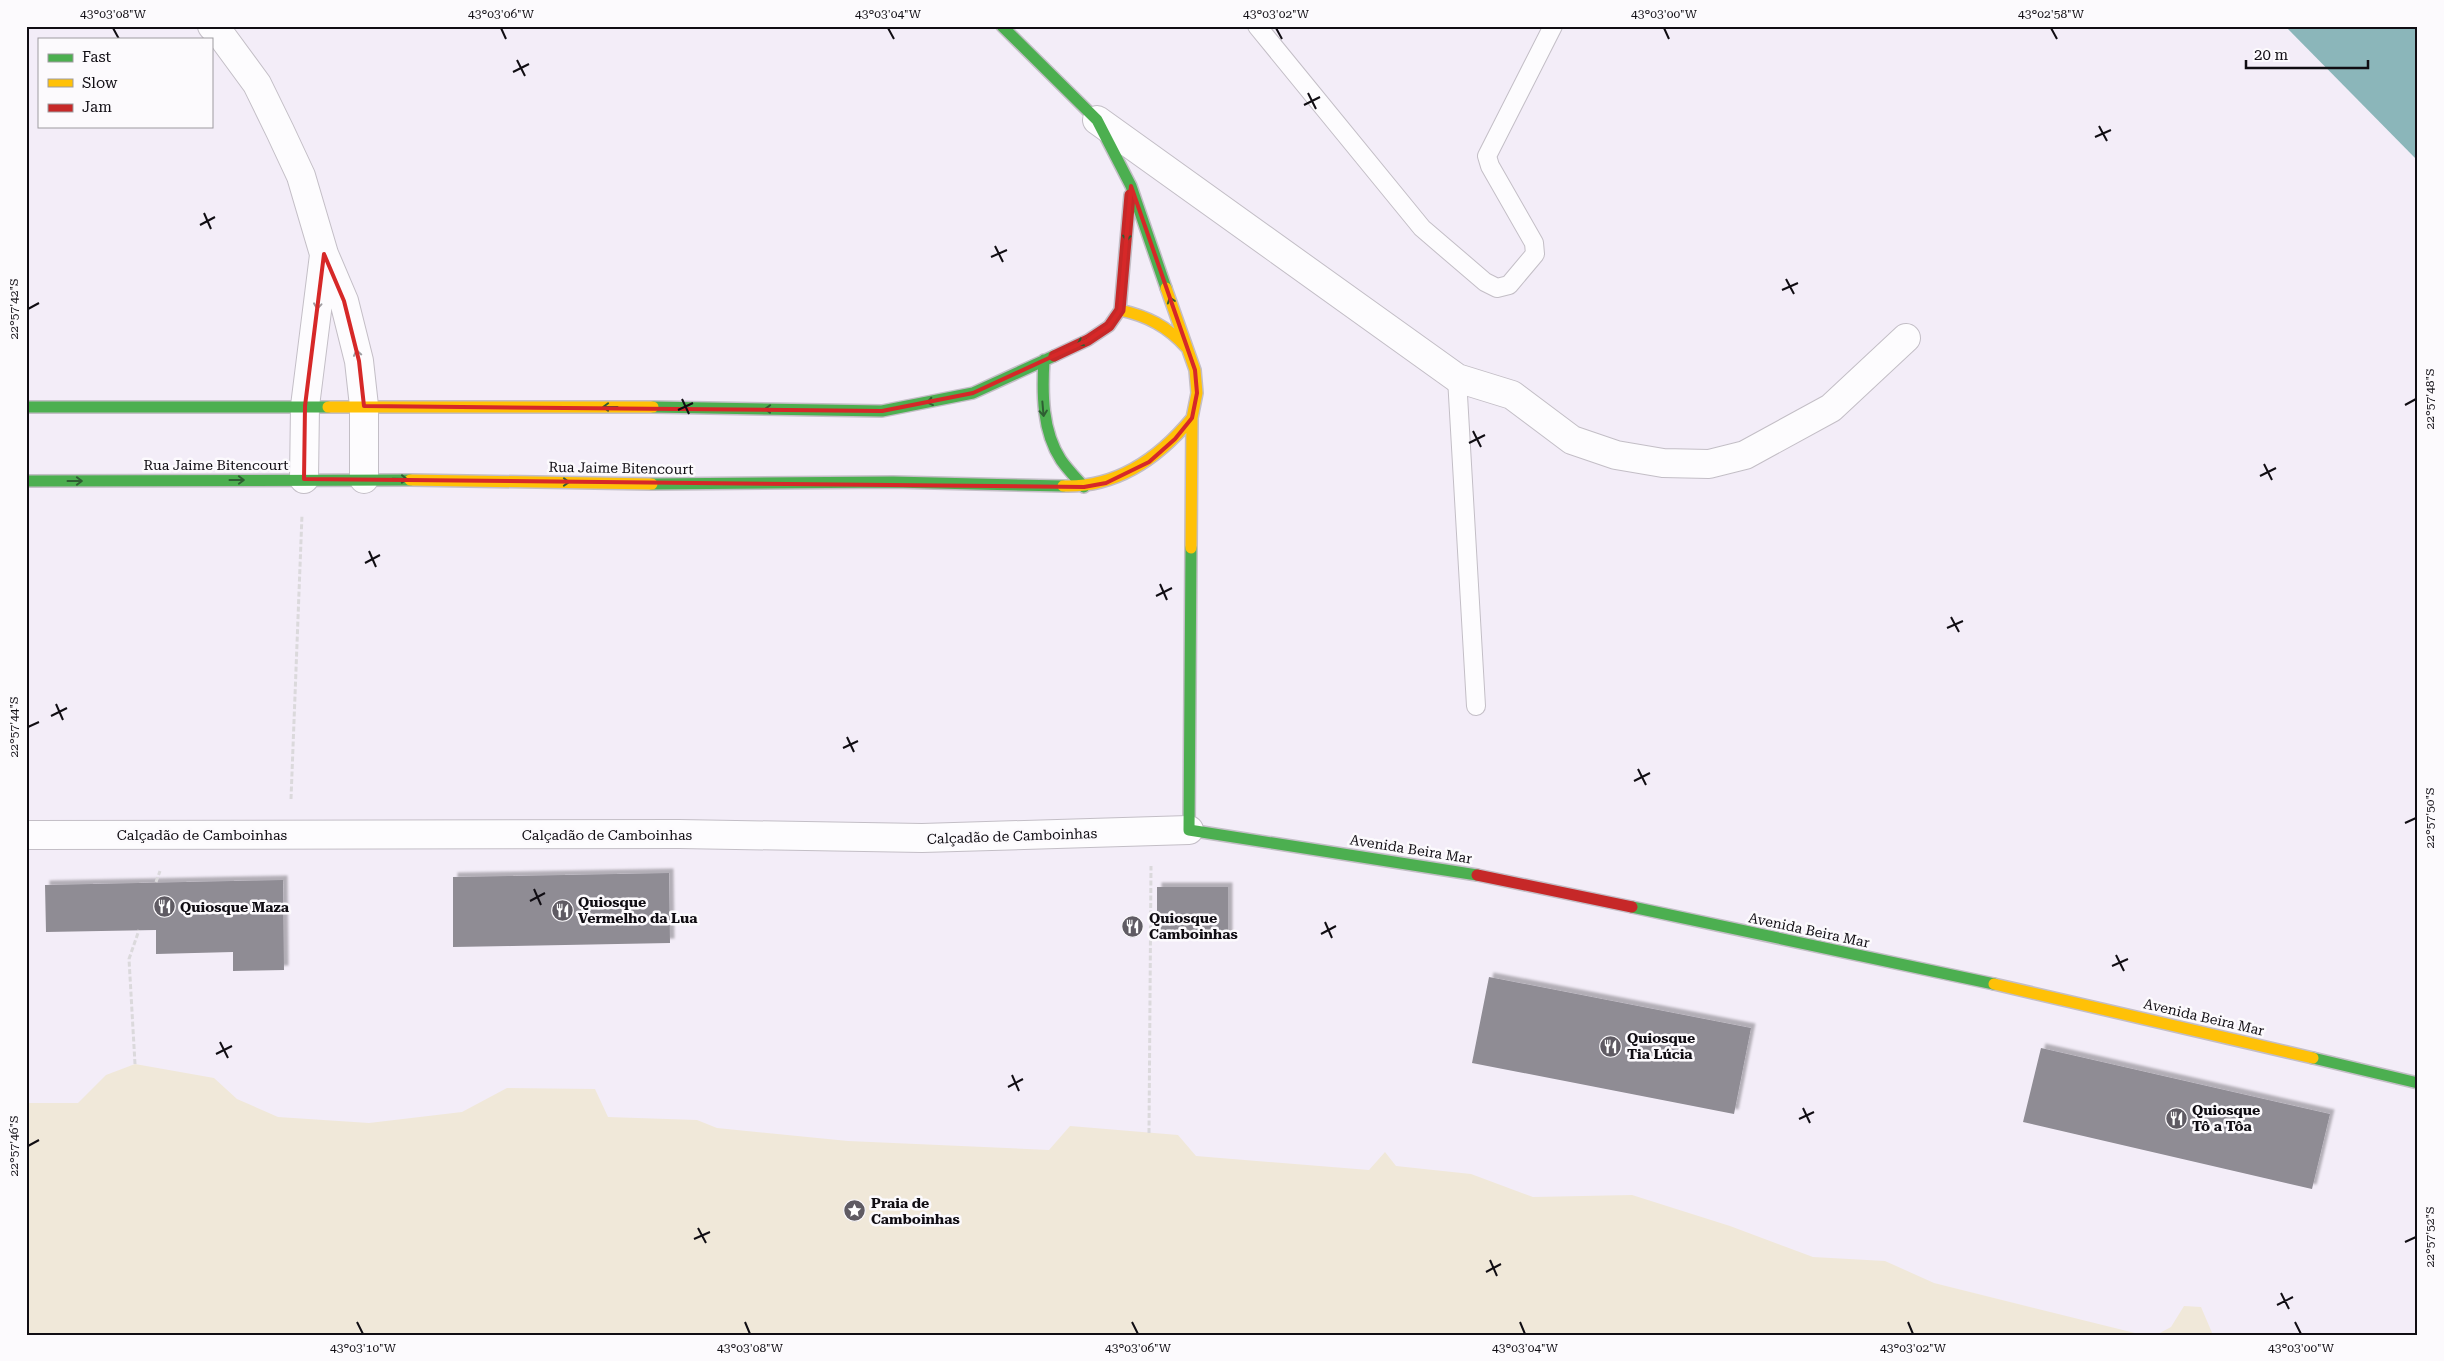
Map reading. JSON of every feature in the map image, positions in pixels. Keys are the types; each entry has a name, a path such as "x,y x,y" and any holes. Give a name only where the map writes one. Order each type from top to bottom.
{"street":[{"path":"212,26 224,39 257,84 301,176 324,254 344,301 359,361 364,406 364,479"},
{"path":"1002,26 1097,120 1457,378 1512,395 1572,440 1616,455 1663,463 1709,464 1745,455 1831,408 1906,338"},
{"path":"1097,120 1131,186 1195,370 1197,393 1192,418 1188,830"},
{"path":"26,407 706,407 882,411 972,393 1088,340 1109,326 1120,310 1131,186"},
{"path":"304,479 305,406 324,254"},
{"path":"1120,310 1145,315 1168,327 1186,346 1195,370"},
{"path":"1044,360 1042,387 1044,420 1060,457 1084,487"},
{"name":"Rua Jaime Bitencourt","path":"26,482 364,479 713,485 893,482 1084,487 1106,483 1149,462 1175,439 1192,418"},
{"name":"Calçadão de Camboinhas","path":"26,835 679,834 922,838 1188,830"},
{"name":"Avenida Beira Mar","path":"1188,830 1474,874 2058,997 2418,1083"}],"lane":[{"path":"1257,26 1422,228 1485,282 1498,288 1509,285 1536,254 1534,243 1486,156 1553,26"},
{"path":"1457,378 1476,706"}],"path":[{"path":"290,835 304,479"},
{"path":"1133,832 1151,865 1148,1133"},
{"path":"134,1064 129,960 139,930"}],"highlighted area":[{"path":"1131,186 1195,370 1197,393 1192,418 1175,439 1149,462 1106,483 1084,487 304,479 305,406 324,254 344,301 359,361 364,406 882,411 973,393 1088,340 1109,326 1120,310"}],"sand":[{"name":"Praia de Camboinhas","path":"135,1064 214,1078 237,1099 278,1117 369,1123 462,1112 507,1088 595,1089 608,1117 697,1120 717,1128 848,1141 1049,1150 1070,1126 1178,1135 1196,1156 1369,1170 1385,1152 1396,1166 1471,1174 1533,1197 1632,1195 1730,1226 1813,1257 1885,1261 1934,1283 2143,1335 26,1335 26,1103 78,1103 106,1075"},
{"path":"2184,1306 2201,1307 2213,1335 2156,1335 2171,1327"}],"water":[{"path":"2285,26 2418,26 2418,161"}],"building":[{"name":"Quiosque Vermelho da Lua","path":"669,873 670,943 453,947 453,877"},
{"name":"Quiosque Maza","path":"283,880 284,970 233,971 233,952 156,954 156,930 46,932 45,885"},
{"path":"1157,887 1228,887 1228,939 1157,939"},
{"name":"Quiosque Tia Lúcia","path":"1489,977 1751,1028 1734,1114 1472,1063"},
{"name":"Quiosque Tô a Tôa","path":"2041,1048 2330,1114 2312,1189 2023,1122"}],"traffic: fast":[{"path":"1002,26 1097,120 1131,186 1166,288"},
{"path":"653,407 882,411 973,393 1054,356"},
{"path":"1044,360 1043,398 1050,437 1061,460 1084,487"},
{"path":"26,407 328,407"},
{"path":"26,481 410,480"},
{"path":"652,484 893,482 1063,486"},
{"path":"1191,548 1189,830 1477,875"},
{"path":"1632,907 1994,984"},
{"path":"2313,1058 2418,1083"}],"traffic: slow":[{"path":"1166,288 1195,370 1197,393 1192,418 1191,548"},
{"path":"1120,310 1139,315 1156,323 1171,333 1186,347"},
{"path":"328,407 653,407"},
{"path":"1063,486 1101,482 1135,468 1166,446 1192,418"},
{"path":"410,480 652,484"},
{"path":"1994,984 2313,1058"}],"traffic: jam":[{"path":"1054,356 1088,340 1109,326 1120,310 1130,195"},
{"path":"1477,875 1632,907"}],"place":[{"name":"Quiosque Maza","path":"164,907"},
{"name":"Quiosque Vermelho da Lua","path":"562,910"},
{"name":"Quiosque Camboinhas","path":"1133,926"},
{"name":"Quiosque Tia Lúcia","path":"1611,1046"},
{"name":"Quiosque Tô a Tôa","path":"2176,1118"},
{"name":"Praia de Camboinhas","path":"855,1211"}]}
